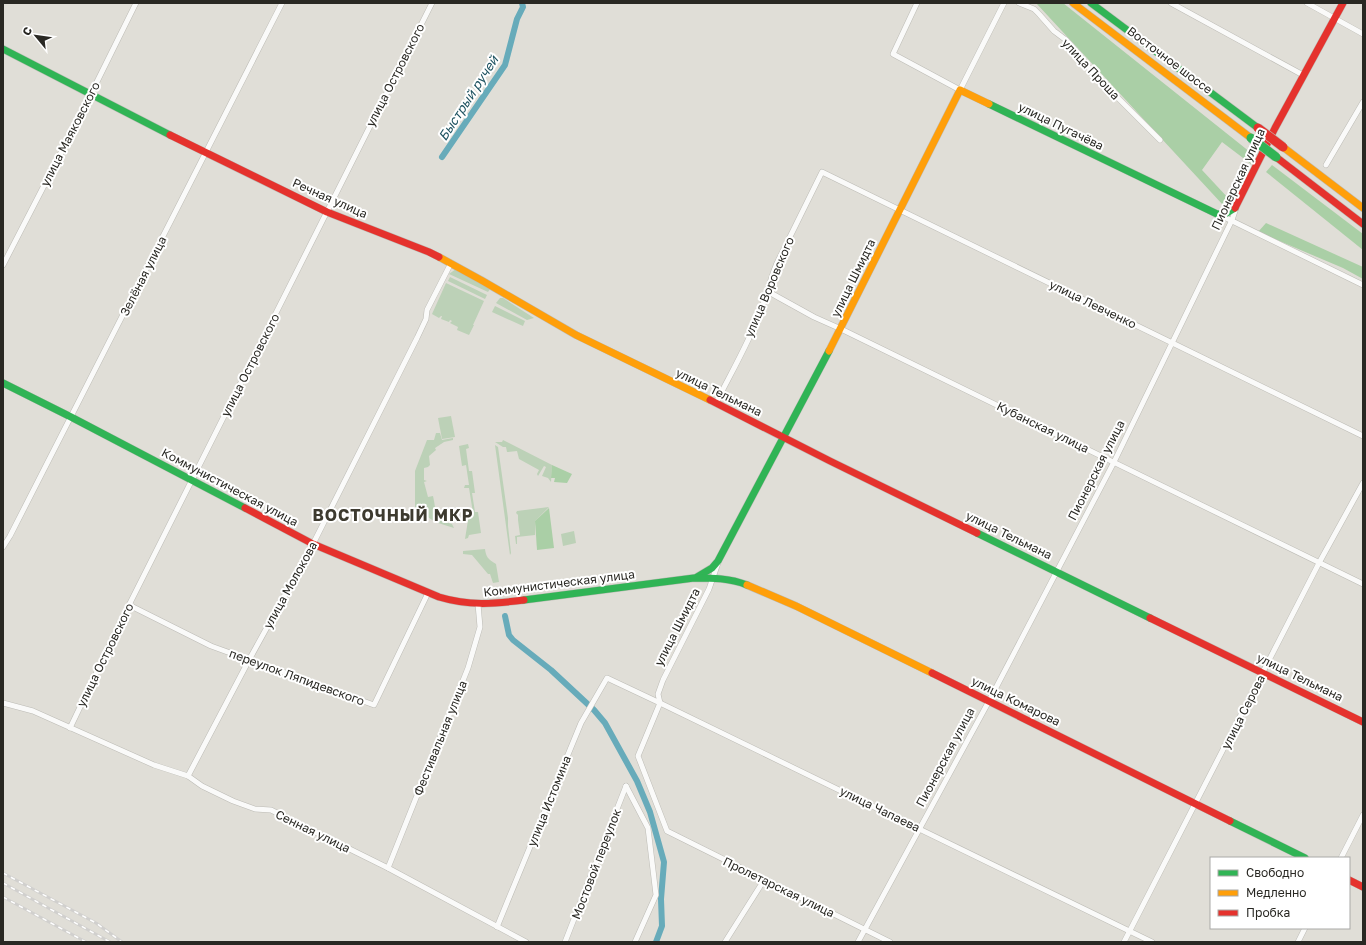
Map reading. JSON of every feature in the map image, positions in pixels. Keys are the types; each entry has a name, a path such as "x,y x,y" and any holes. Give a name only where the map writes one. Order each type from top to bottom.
{"main road":[{"name":"Восточное шоссе","path":"1073,3 1148,58 1363,224"},
{"name":"Восточное шоссе","path":"1091,3 1363,208"},
{"name":"Пионерская улица","path":"1237,207 1275,128 1343,3"},
{"name":"Речная улица","path":"3,49 206,154 327,212 408,243 450,263 567,331 646,369"},
{"name":"улица Шмидта","path":"694,578 712,568 718,561 841,329 960,90"},
{"name":"улица Пугачёва","path":"960,90 1219,215"},
{"path":"1219,215 1226,214 1237,207"},
{"name":"улица Тельмана","path":"646,369 1363,722"},
{"name":"Коммунистическая улица","path":"3,383 72,417 313,544 428,593 451,601 478,604 504,603 694,578 713,578"},
{"name":"улица Комарова","path":"713,578 736,581 772,596 989,701 1302,857"},
{"path":"1350,880 1363,887"}],"street":[{"name":"улица Маяковского","path":"3,265 81,114 136,3"},
{"name":"Зелёная улица","path":"3,547 72,417 282,3"},
{"name":"улица Островского","path":"70,728 129,605 432,3"},
{"name":"улица Пугачёва","path":"917,3 893,54 960,90"},
{"name":"улица Шмидта","path":"960,90 1004,3"},
{"name":"улица Проша","path":"1019,3 1034,9 1054,31 1066,40 1092,72 1160,140"},
{"path":"1171,3 1303,75"},
{"path":"1307,3 1363,34"},
{"path":"1326,165 1363,102"},
{"name":"улица Левченко","path":"822,172 1363,436"},
{"name":"улица Воровского","path":"716,403 753,330 777,263 822,172"},
{"name":"Пионерская улица","path":"858,942 989,701 1114,462 1237,207"},
{"name":"улица Пугачёва","path":"1219,215 1363,285"},
{"name":"улица Молокова","path":"188,776 249,660 313,544 417,338 426,318 427,310 450,263"},
{"name":"Кубанская улица","path":"767,291 814,317 1363,584"},
{"name":"улица Серова","path":"1124,942 1264,673 1319,563 1363,483"},
{"name":"улица Шмидта","path":"667,831 638,756 660,703 658,694 663,680 709,589 718,561"},
{"name":"переулок Ляпидевского","path":"129,605 211,646 374,705 428,593"},
{"name":"Фестивальная улица","path":"388,868 468,668 480,627 478,604"},
{"name":"улица Чапаева","path":"607,678 1152,942"},
{"name":"улица Истомина","path":"497,927 581,722 607,678"},
{"name":"Сенная улица","path":"3,703 34,711 154,764 188,776 202,786 233,801 255,808 271,810 388,868 526,942"},
{"name":"Мостовой переулок","path":"565,942 626,786 648,828 656,895 635,942"},
{"path":"1342,857 1363,815"},
{"name":"Пролетарская улица","path":"667,831 890,942"},
{"path":"725,942 764,880"},
{"path":"1298,942 1304,929"}],"green space":[{"path":"1036,3 1063,3 1255,156 1251,164 1222,142 1202,170 1229,199 1223,205"},
{"path":"1272,165 1363,234 1363,250 1266,172"},
{"path":"1266,223 1363,267 1363,279 1343,268 1258,232"},
{"path":"456,269 490,289 488,292 449,274"},
{"path":"450,277 487,295 485,299 448,281"},
{"path":"446,283 484,301 469,335 457,330 458,327 450,323 452,321 450,320 449,322 441,319 442,316 439,318 432,314"},
{"path":"500,298 503,298 534,318 527,320 496,303"},
{"path":"495,306 525,321 523,326 492,312"},
{"path":"451,416 455,437 442,439 438,418"},
{"path":"436,433 440,433 442,440 453,438 453,440 444,442 435,448 436,450 429,456 430,465 424,468 424,480 427,481 424,482 428,497 433,496 437,514 446,522 452,524 454,528 435,522 415,508 415,471 427,440 434,440"},
{"path":"503,440 552,465 551,482 548,478 542,476 546,467 544,466 538,476 537,474 539,470 519,459 517,451 507,452 506,447 503,447 495,442 502,442"},
{"path":"468,444 469,448 466,449 469,471 472,471 475,493 472,493 475,512 478,512 481,533 469,535 468,538 465,539 469,514 473,513 469,488 464,488 465,485 469,485 466,465 462,466 459,446"},
{"path":"495,445 498,447 508,518 510,555"},
{"path":"552,465 572,474 567,483 554,482 555,478 551,478"},
{"path":"549,507 535,521 535,535 517,537 516,544 515,536 520,535 518,515 516,513 517,511"},
{"path":"549,508 554,548 537,550 535,521"},
{"path":"574,531 576,543 563,546 561,534"},
{"path":"485,549 488,558 496,564 499,582 493,583 490,574 488,574 472,555 463,554 463,551"}],"waterway":[{"name":"Быстрый ручей","path":"442,157 505,65 517,19 523,7 522,3"},
{"name":"Быстрый ручей","path":"505,616 509,635 513,640 551,670 594,710 605,723 637,781 650,812 664,862 661,899 662,926 656,942"}],"railway":[{"path":"3,873 96,923 122,942"},
{"path":"3,883 110,942"},
{"path":"3,897 86,942"}],"traffic: fast":[{"path":"1091,3 1258,128"},
{"path":"3,49 170,135"},
{"path":"989,104 1217,214 1225,214 1235,208"},
{"path":"1251,138 1276,157"},
{"path":"697,577 712,568 718,561 829,351"},
{"path":"3,383 245,508"},
{"path":"977,533 1150,618"},
{"path":"524,600 694,578 714,578 747,585"},
{"path":"1230,821 1303,857"}],"traffic: slow":[{"path":"1073,3 1251,138"},
{"path":"829,351 960,90 989,104"},
{"path":"1283,147 1363,208"},
{"path":"439,257 576,335 710,400"},
{"path":"747,585 796,606 932,673"}],"traffic: jam":[{"path":"1235,208 1275,128 1343,3"},
{"path":"1258,128 1283,147"},
{"path":"170,135 327,212 439,257"},
{"path":"1276,157 1363,224"},
{"path":"710,400 977,533"},
{"path":"245,508 313,544 439,597 471,603 524,600"},
{"path":"1150,618 1363,722"},
{"path":"932,673 1230,821"},
{"path":"1350,880 1363,887"}],"district":[{"name":"ВОСТОЧНЫЙ МКР","path":"393,515"}]}
